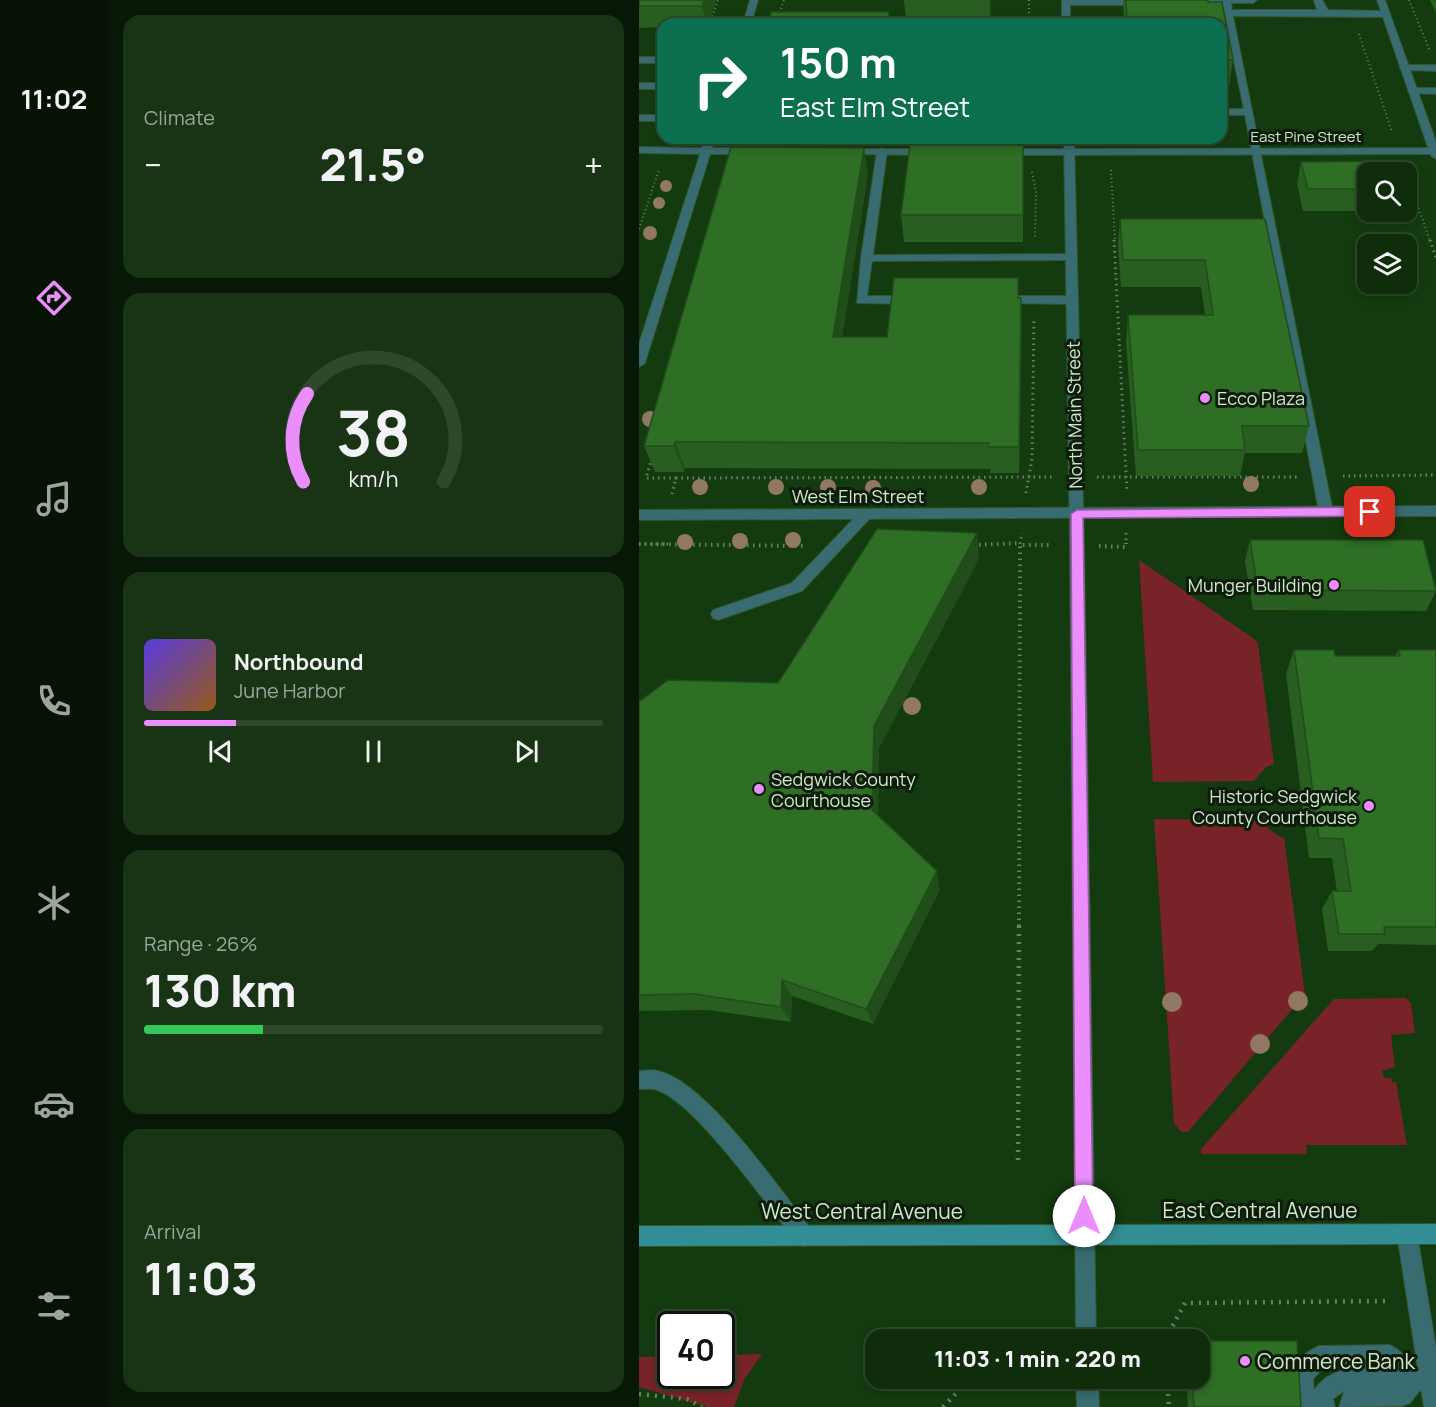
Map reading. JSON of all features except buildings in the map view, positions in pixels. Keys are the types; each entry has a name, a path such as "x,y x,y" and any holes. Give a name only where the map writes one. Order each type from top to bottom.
{"main road":[{"name":"East Central Avenue","path":"1084,1235 1436,1234"},
{"name":"West Central Avenue","path":"639,1236 1084,1235"}],"street":[{"path":"749,18 754,0"},
{"path":"1181,2 1253,0"},
{"path":"1318,0 1321,10 1326,13"},
{"path":"1381,0 1435,153"},
{"path":"1066,18 1066,1 1158,2"},
{"path":"1226,2 1326,512"},
{"path":"1228,13 1386,14"},
{"path":"639,60 657,60"},
{"path":"1405,68 1436,68"},
{"path":"639,86 657,86"},
{"path":"1413,91 1436,92"},
{"path":"1227,112 1249,112"},
{"path":"639,118 657,118"},
{"path":"639,363 708,144"},
{"name":"East Pine Street","path":"995,152 1069,145 1257,152 1435,153"},
{"name":"North Main Street","path":"1069,145 1077,514 1086,1329"},
{"path":"639,150 762,151"},
{"path":"834,151 943,152"},
{"path":"882,151 861,300 930,300"},
{"path":"867,258 1071,257"},
{"path":"988,300 1072,300"},
{"name":"West Elm Street","path":"639,515 1436,512"},
{"path":"718,614 797,587 866,514"},
{"path":"639,1080 659,1080 693,1103 729,1142 804,1236"},
{"path":"1407,1234 1418,1301 1422,1379 1435,1407"},
{"path":"1304,1407 1302,1375 1319,1357 1390,1356 1422,1379"},
{"path":"1325,1407 1323,1395 1340,1380 1422,1379"},
{"path":"1350,1407 1353,1395 1402,1395 1422,1379"},
{"path":"1087,1389 1088,1407"}],"path":[{"path":"712,18 718,0"},
{"path":"778,18 784,0"},
{"path":"1029,0 1029,18"},
{"path":"1409,0 1431,56"},
{"path":"1352,14 1399,151"},
{"path":"639,229 666,150"},
{"path":"1035,257 1036,192 1032,169 1069,168"},
{"path":"1020,545 1126,546 1127,478 1110,168 1122,168"},
{"path":"1417,203 1436,258"},
{"path":"1018,1160 1020,545 1032,459 1034,300"},
{"path":"653,456 646,478 1127,478 1436,475"},
{"path":"662,545 676,478"},
{"path":"1171,1329 1185,1303 1418,1301"},
{"path":"943,1407 960,1389"},
{"path":"1168,1389 1169,1407"},
{"path":"639,1394 687,1399 702,1407"}],"shaded area":[{"path":"1139,560 1258,643 1274,764 1266,767 1254,781 1153,782"},
{"path":"1154,819 1260,820 1274,833 1284,838 1305,994 1188,1132 1181,1132 1174,1123"},
{"path":"1406,998 1411,1003 1415,1033 1391,1035 1395,1067 1382,1071 1384,1078 1391,1078 1392,1082 1396,1082 1407,1145 1306,1145 1307,1154 1201,1154 1201,1149 1334,999"},
{"path":"762,1354 744,1380 734,1407 708,1407 639,1387 639,1357 657,1357 657,1389 735,1389 735,1355"}],"place":[{"name":"Ecco Plaza","path":"1205,398"},
{"name":"Munger Building","path":"1334,585"},
{"name":"Sedgwick County Courthouse","path":"759,789"},
{"name":"Historic Sedgwick County Courthouse","path":"1369,806"},
{"name":"Commerce Bank","path":"1245,1361"}],"route":[{"path":"1084,1216 1077,514 1370,512"}]}
